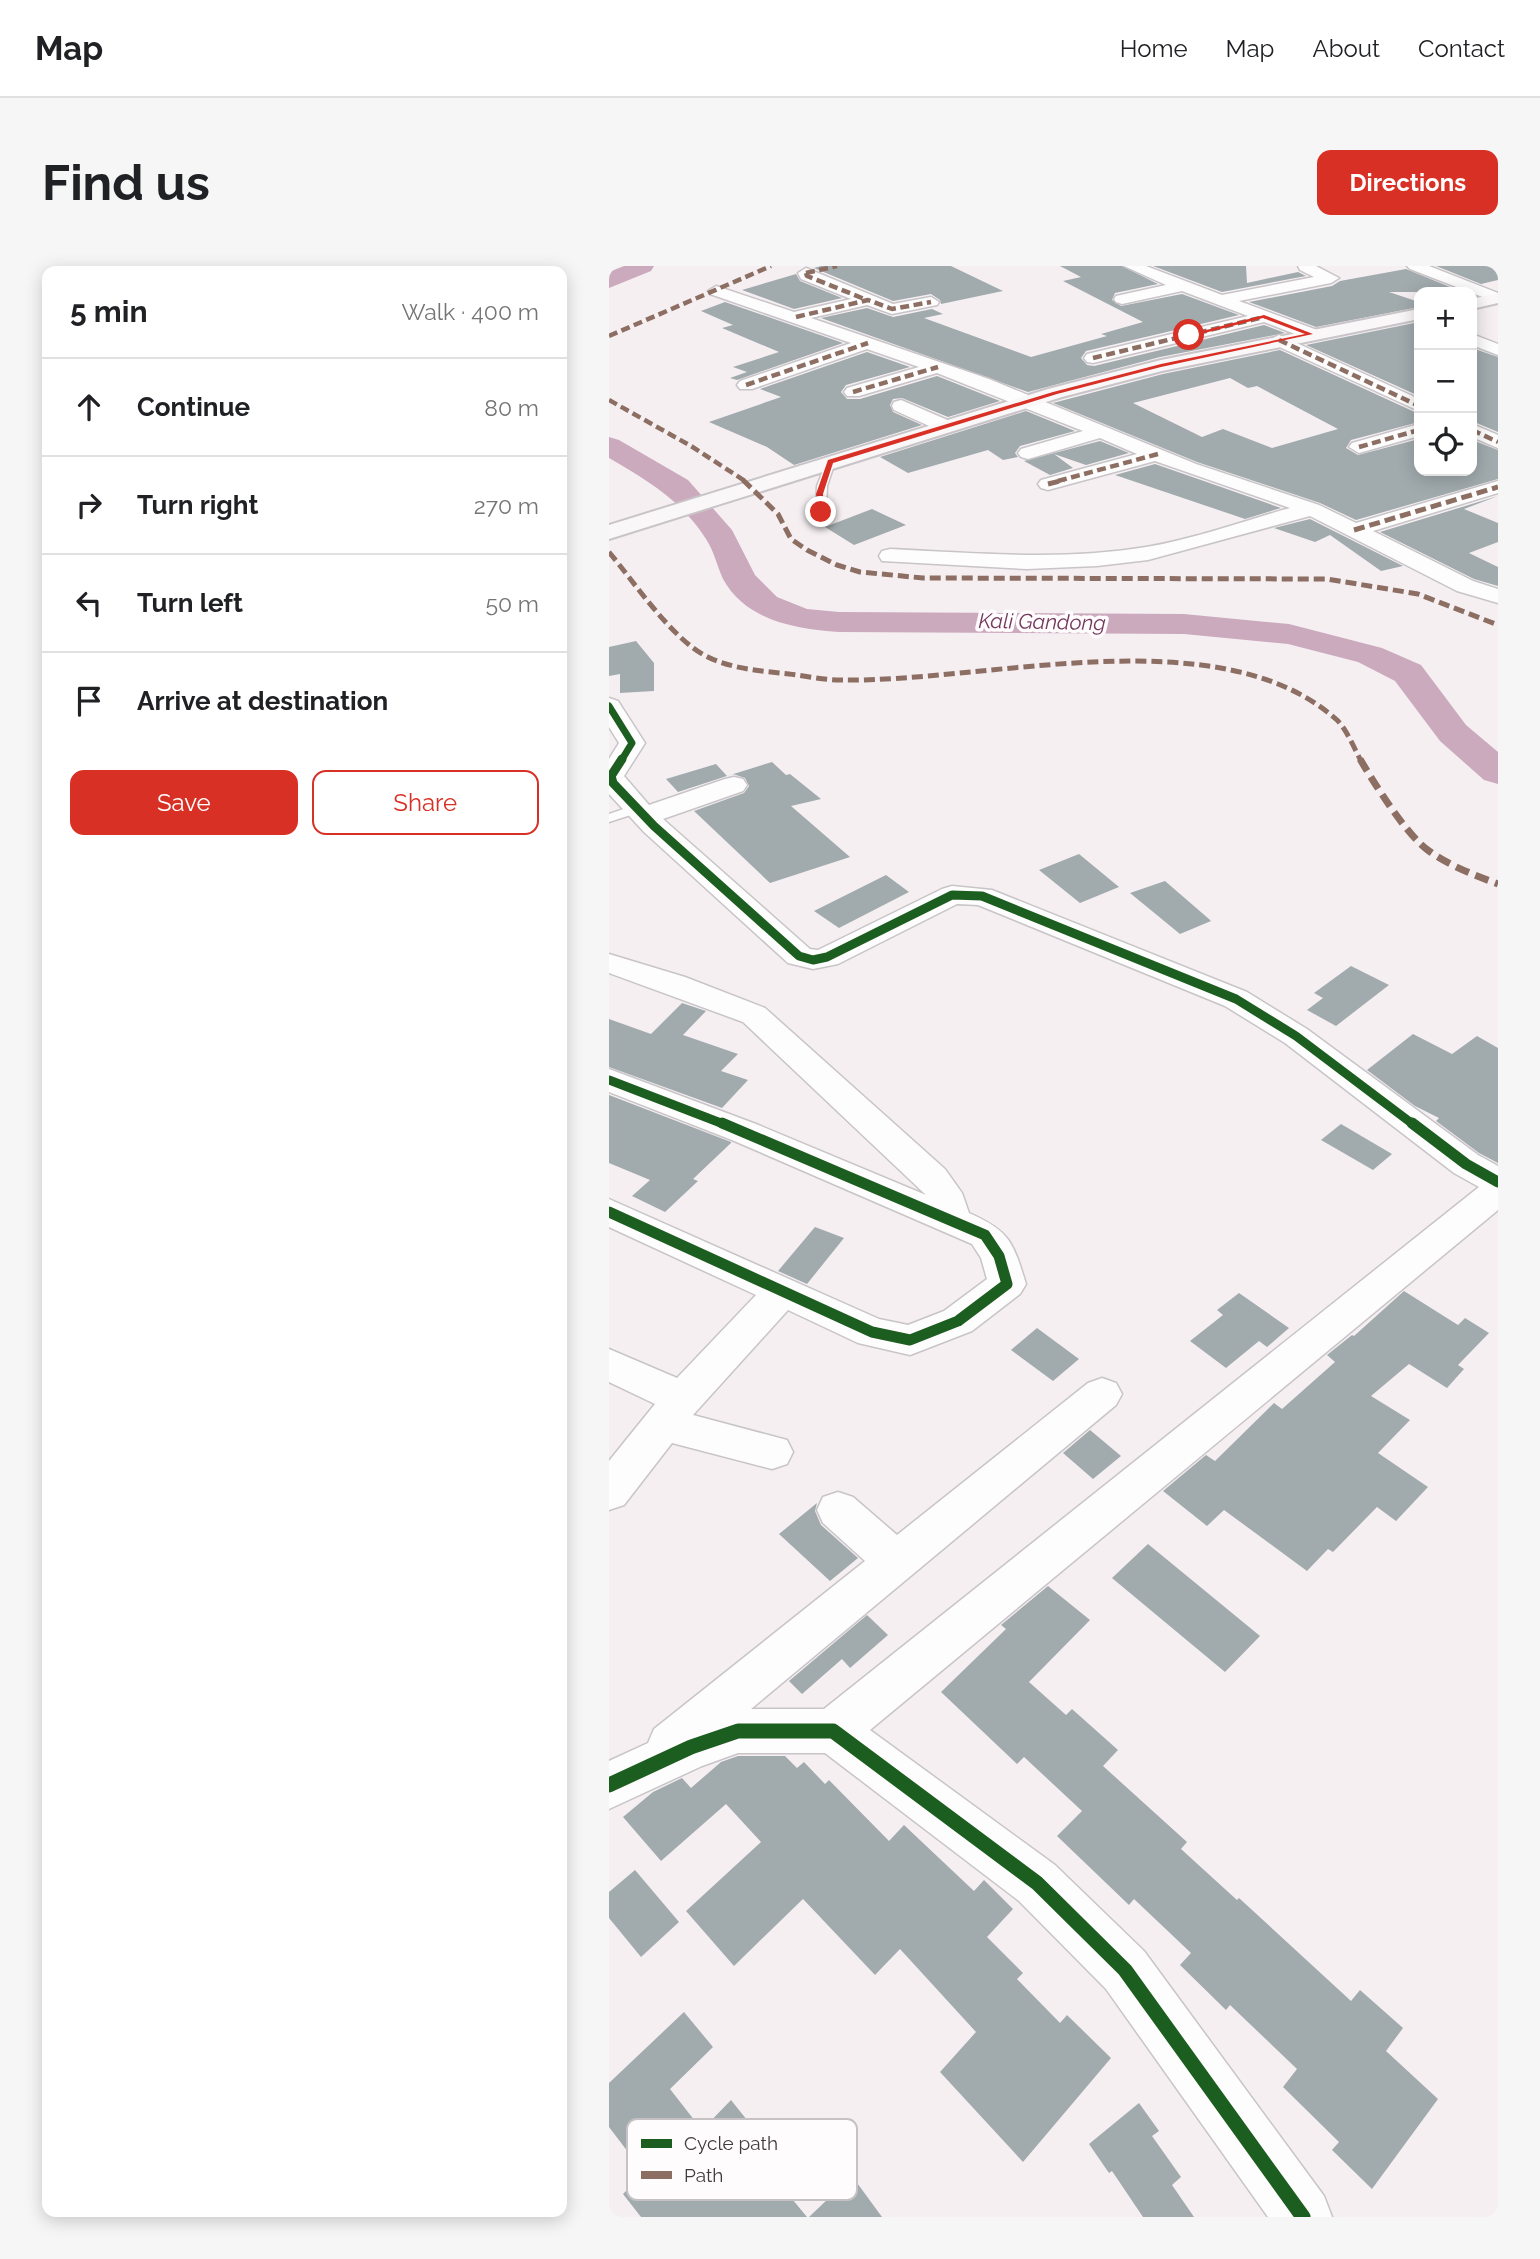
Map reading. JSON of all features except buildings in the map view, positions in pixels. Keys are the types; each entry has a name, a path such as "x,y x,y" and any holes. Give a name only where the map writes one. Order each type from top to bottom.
{"main road":[{"path":"1477,303 1498,298"},
{"path":"609,532 1030,400 1161,366 1279,340 1414,317"}],"street":[{"path":"837,266 805,274 893,309 931,302"},
{"path":"1132,266 1311,334"},
{"path":"1415,266 1498,298"},
{"path":"1220,300 1331,278 1305,267"},
{"path":"1122,299 1182,286"},
{"path":"716,291 1030,400 1189,468 1312,509 1465,586 1498,596"},
{"path":"796,317 868,300"},
{"path":"1093,358 1264,317"},
{"path":"1279,340 1414,403"},
{"path":"1477,342 1498,350"},
{"path":"746,385 867,343"},
{"path":"853,392 938,367"},
{"path":"901,406 945,426"},
{"path":"1359,447 1414,431"},
{"path":"1028,453 1103,432"},
{"path":"1477,432 1498,442"},
{"path":"1048,484 1158,454"},
{"path":"1354,530 1498,487"},
{"path":"1237,506 1271,495"},
{"path":"890,556 1027,562 1097,559 1148,553 1312,509"},
{"path":"609,706 632,743 611,776 613,783 799,957 813,961 827,957 952,895 982,896 1236,999 1296,1036 1466,1164 1498,1182"},
{"path":"641,812 734,785"},
{"path":"609,963 674,984 754,1015 932,1178 944,1193 953,1221"},
{"path":"609,1080 744,1132 985,1235 999,1256 1007,1284 958,1321 910,1340 873,1332 609,1212"},
{"path":"833,1731 1498,1191"},
{"path":"609,1492 673,1412 782,1291"},
{"path":"609,1364 673,1412 772,1452"},
{"path":"626,1776 1102,1394"},
{"path":"838,1510 896,1562"},
{"path":"626,1776 738,1731 833,1731 1037,1883 1125,1970 1303,2217"}],"lane":[{"path":"821,512 819,494 830,462"},
{"path":"609,818 641,812"}],"waterway":[{"path":"609,281 643,266"},
{"name":"Kali Gandong","path":"609,446 677,486 721,537 740,579 765,604 801,619 839,622 1184,624 1289,634 1370,655 1408,673 1453,733 1498,772"}],"marked path":[{"path":"609,336 771,266"},
{"path":"806,273 837,266"},
{"path":"806,273 807,276 867,300"},
{"path":"796,317 868,300 892,309 931,302"},
{"path":"1093,358 1264,317"},
{"path":"1279,340 1414,404"},
{"path":"746,385 868,343"},
{"path":"853,392 938,367"},
{"path":"609,400 691,446 745,481 778,514 791,539 807,550 837,565 860,572 923,578 1327,579 1418,594 1498,625"},
{"path":"1359,447 1414,431"},
{"path":"1477,432 1498,442"},
{"path":"1048,484 1158,454"},
{"path":"1354,530 1498,487"},
{"path":"609,552 680,637 706,656 746,669 841,680 1119,662 1197,663 1271,681 1311,701 1339,722 1379,792 1426,850 1455,867 1498,884"}],"cycle path":[{"path":"609,706 632,743 611,776 613,783 654,826 799,956 813,960 827,957 952,895 982,896 1236,999 1296,1036 1466,1164 1498,1182"},
{"path":"609,1080 744,1132 985,1235 999,1256 1007,1284 958,1321 910,1340 872,1332 609,1212"},
{"path":"609,1785 691,1747 738,1731 833,1731 1037,1883 1125,1970 1303,2217"}],"route":[{"path":"821,512 819,494 830,462 1055,393 1161,366 1311,334 1264,317 1189,335"}]}
